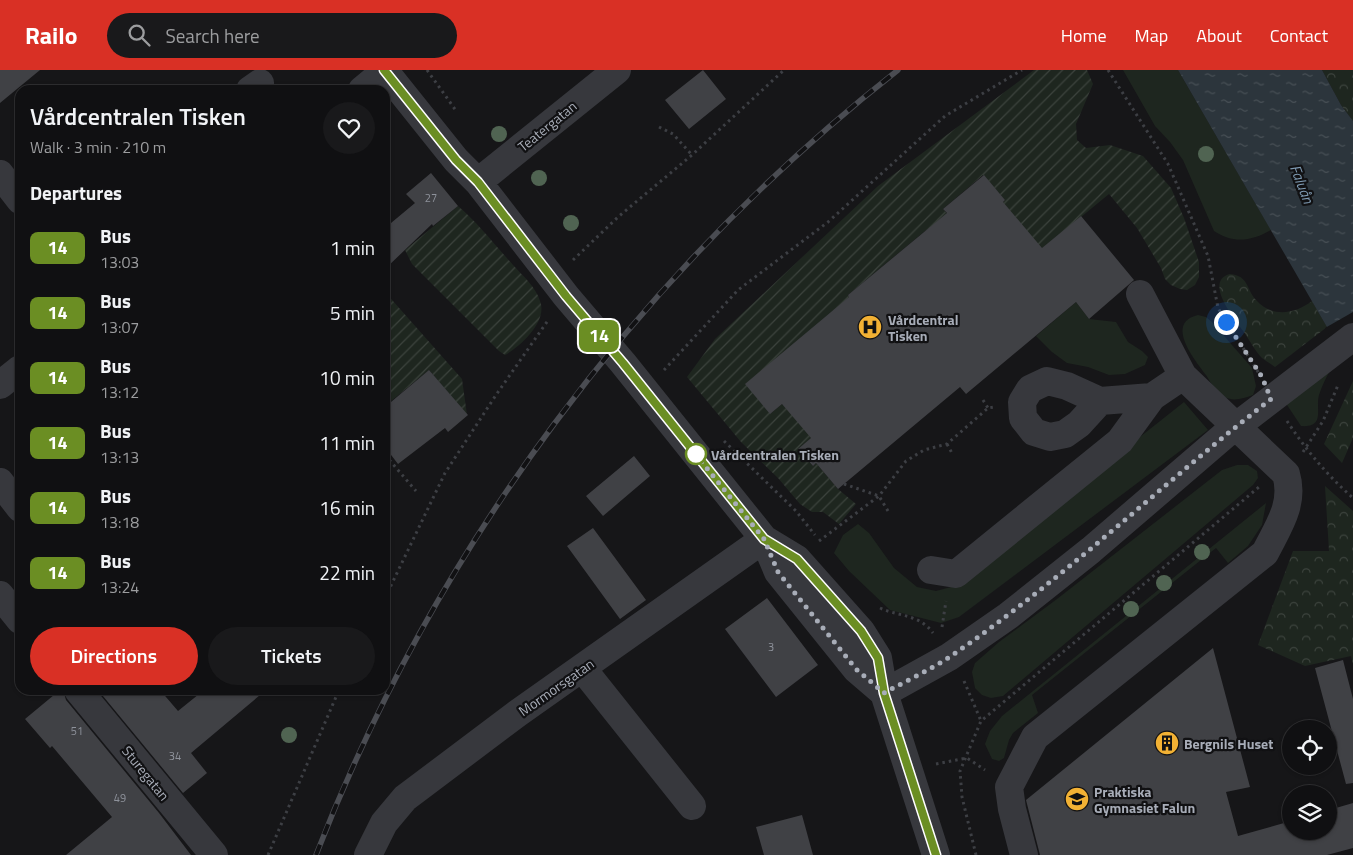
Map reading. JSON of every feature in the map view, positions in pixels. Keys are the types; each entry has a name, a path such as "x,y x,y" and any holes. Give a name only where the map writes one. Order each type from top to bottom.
{"street":[{"path":"368,85 385,70 456,160 478,182 566,296 623,363 764,539 797,559 861,631 878,658 884,693 936,855"},
{"name":"Teatergatan","path":"478,182 617,70"},
{"path":"0,174 15,194"},
{"path":"1024,855 1012,809 1010,787 1035,736 1265,552 1289,499 1290,486 1286,474 1183,376 1140,294"},
{"path":"884,693 949,657 1008,616 1091,550 1236,426 1353,336"},
{"path":"0,385 15,373"},
{"path":"944,572 1120,441 1152,397 1183,376"},
{"path":"1100,401 1152,397"},
{"path":"0,482 15,502"},
{"name":"Mormorsgatan","path":"368,855 384,823 406,798 470,749 764,539"},
{"path":"0,595 15,614"},
{"path":"582,668 692,806"},
{"name":"Sturegatan","path":"82,695 214,855"}],"path":[{"path":"576,268 571,261 784,70"},
{"path":"656,366 662,372 738,290 828,222 945,116 1022,70"},
{"path":"1108,70 1168,164 1208,256 1218,308 1262,377 1271,399 1306,450 1331,478 1353,498"},
{"path":"659,128 673,134 692,154"},
{"path":"390,588 445,473 496,395 566,296"},
{"path":"976,855 962,797 960,771 981,722 1223,517 1306,450 1323,421 1339,382"},
{"path":"819,541 879,496 906,461 924,450 947,444 988,408 982,400"},
{"path":"720,438 796,511 825,548"},
{"path":"947,444 953,455"},
{"path":"390,461 416,491"},
{"path":"844,484 879,496 888,511"},
{"path":"941,630 944,622 948,584 944,572"},
{"path":"876,606 890,613 915,618 927,625"},
{"path":"966,685 981,722"},
{"path":"268,855 337,695"}],"green space":[{"path":"1034,70 1087,70 1093,84 1076,124 1077,140 1086,148 1110,145 1143,156 1171,188 1184,218 1199,262 1199,277 1195,285 1187,290 1180,289 1171,285 1165,279 1161,268 1137,228 1109,194 1003,281 1003,202 1005,200 983,175 943,209 949,216 925,231 848,295 849,297 770,414 782,404 820,431 798,449 813,466 816,463 838,489 856,504 839,524 823,512 812,512 800,504 778,478 741,442 687,377 715,339 878,186"},
{"path":"1123,70 1178,70 1271,230 1257,237 1242,240 1228,238 1214,231 1183,160 1155,126"},
{"path":"1322,70 1353,70 1353,121 1341,105"},
{"path":"458,206 528,282 540,301 540,317 537,325 518,346 505,355 412,264 405,250"},
{"path":"1230,274 1241,277 1256,300 1269,310 1276,312 1291,311 1312,301 1327,327 1275,367 1257,352 1228,310 1220,292 1220,284 1222,278"},
{"path":"390,298 462,379 467,415 429,370 390,402"},
{"path":"1076,302 1089,319 1116,322 1128,342 1148,357 1145,365 1125,374 1109,375 1088,367 1067,363 1052,352 1036,336"},
{"path":"1198,315 1206,317 1212,322 1252,368 1256,386 1253,395 1241,399 1230,399 1220,394 1213,387 1190,352 1183,334 1183,326 1188,319"},
{"path":"1331,369 1319,395 1317,421 1309,426 1301,426 1285,402"},
{"path":"1353,381 1353,438 1342,463 1324,444"},
{"path":"1184,402 1208,430 959,617 941,623 890,610 849,571 834,553 843,535 858,524 869,533 894,568 917,587 936,591 951,587"},
{"path":"1237,465 1248,465 1257,471 1258,478 1253,485 1003,696 991,698 982,695 975,688 972,672 975,663 999,642 1222,470"},
{"path":"1325,486 1353,511 1353,664 1351,656 1305,666 1258,645 1293,551 1329,551"},
{"path":"1266,503 1262,525 1248,546 1228,563 1216,548 1032,695 1038,713 1013,733 1004,758 999,761 992,759 985,744 990,731 1002,716"}],"water":[{"name":"Faluån","path":"1178,70 1322,70 1341,105 1353,121 1353,372"}],"pier":[{"path":"1353,312 1353,374 1325,328"}],"building":[{"path":"0,70 40,70 22,85 15,85 15,91 0,103"},
{"path":"703,70 726,99 689,129 665,100"},
{"path":"431,173 458,206 433,226 432,224 390,264 390,224 415,203 406,194"},
{"name":"Vårdcentral Tisken","path":"984,175 1005,200 1003,202 1042,248 1081,216 1134,280 1089,319 1076,302 966,394 960,387 838,489 816,463 813,466 798,449 811,438 782,404 770,414 745,384 947,213 943,209"},
{"path":"429,370 468,415 448,432 445,428 398,464 390,454 390,403"},
{"path":"634,456 650,476 603,516 586,496"},
{"path":"593,528 646,600 620,619 567,546"},
{"path":"767,598 818,665 776,697 725,629"},
{"name":"Bergnils Huset","path":"1213,648 1250,787 1226,792 1238,836 1282,824 1282,840 1337,840 1337,808 1353,803 1353,848 1327,855 1040,855 1026,800"},
{"path":"1343,660 1353,699 1353,783 1346,784 1337,750 1337,720 1329,720 1315,668"},
{"path":"54,695 64,695 66,700 191,855 66,855 112,817 52,746 50,748 25,719"},
{"path":"102,695 164,695 178,711 198,695 260,695 191,753 207,773 183,793"},
{"path":"802,815 813,855 764,855 756,827"}],"railway":[{"path":"390,692 421,631 484,525 554,423 631,327 715,235 804,149 898,70"},
{"path":"316,855 365,741 388,695"}],"bus line":[{"name":"14","path":"384,70 456,160 478,182 566,296 623,363 764,539 797,559 861,631 878,658 884,693 936,855"}],"place":[{"name":"Vårdcentral Tisken","path":"870,327"},
{"name":"Vårdcentralen Tisken","path":"696,454"},
{"name":"Bergnils Huset","path":"1167,743"},
{"name":"Praktiska Gymnasiet Falun","path":"1077,799"}],"route":[{"path":"696,454 693,451 764,539 778,572 856,669 884,693 949,657 1008,616 1091,550 1226,434 1271,399 1262,377 1226,322"}]}
